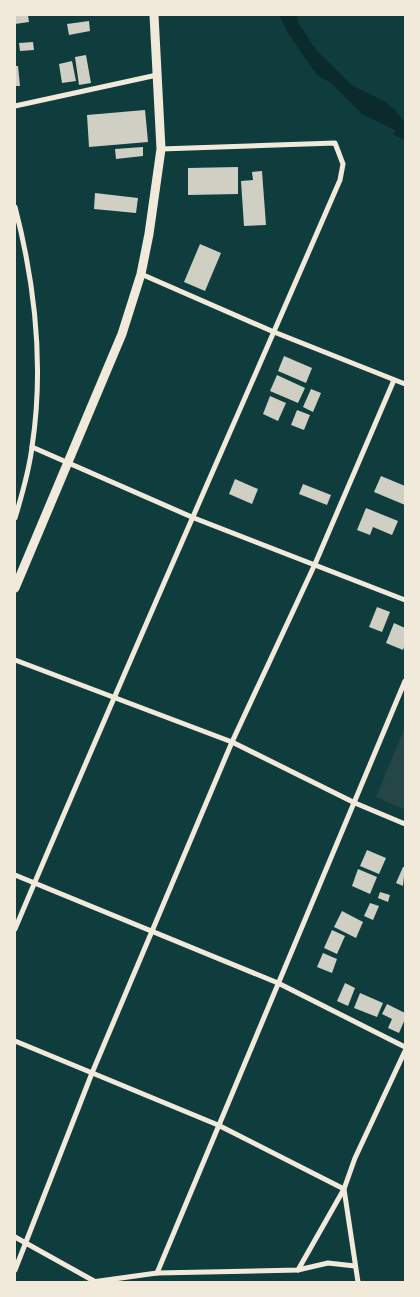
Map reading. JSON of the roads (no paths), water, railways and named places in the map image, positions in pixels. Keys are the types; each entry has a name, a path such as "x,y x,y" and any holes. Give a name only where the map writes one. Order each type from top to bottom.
{"street":[{"path":"15,588 122,334 141,274 149,234 161,149 154,15"},
{"path":"15,106 157,75"},
{"path":"15,929 114,697 194,518 340,180 343,164 335,143 161,149"},
{"path":"15,207 24,244 34,309 37,383 32,447 15,518"},
{"path":"141,274 274,332 405,384"},
{"path":"15,1270 92,1073 232,742 316,564 394,380"},
{"path":"32,447 194,518 405,600"},
{"path":"15,573 28,556"},
{"path":"15,660 232,742 355,803 405,824"},
{"path":"157,1273 405,681"},
{"path":"15,874 278,983 405,1049 355,1158 344,1189 298,1270"},
{"path":"15,1042 218,1125 344,1189"},
{"path":"344,1189 358,1282"},
{"path":"15,1237 93,1282 157,1273 298,1270 328,1264 355,1266"}]}
